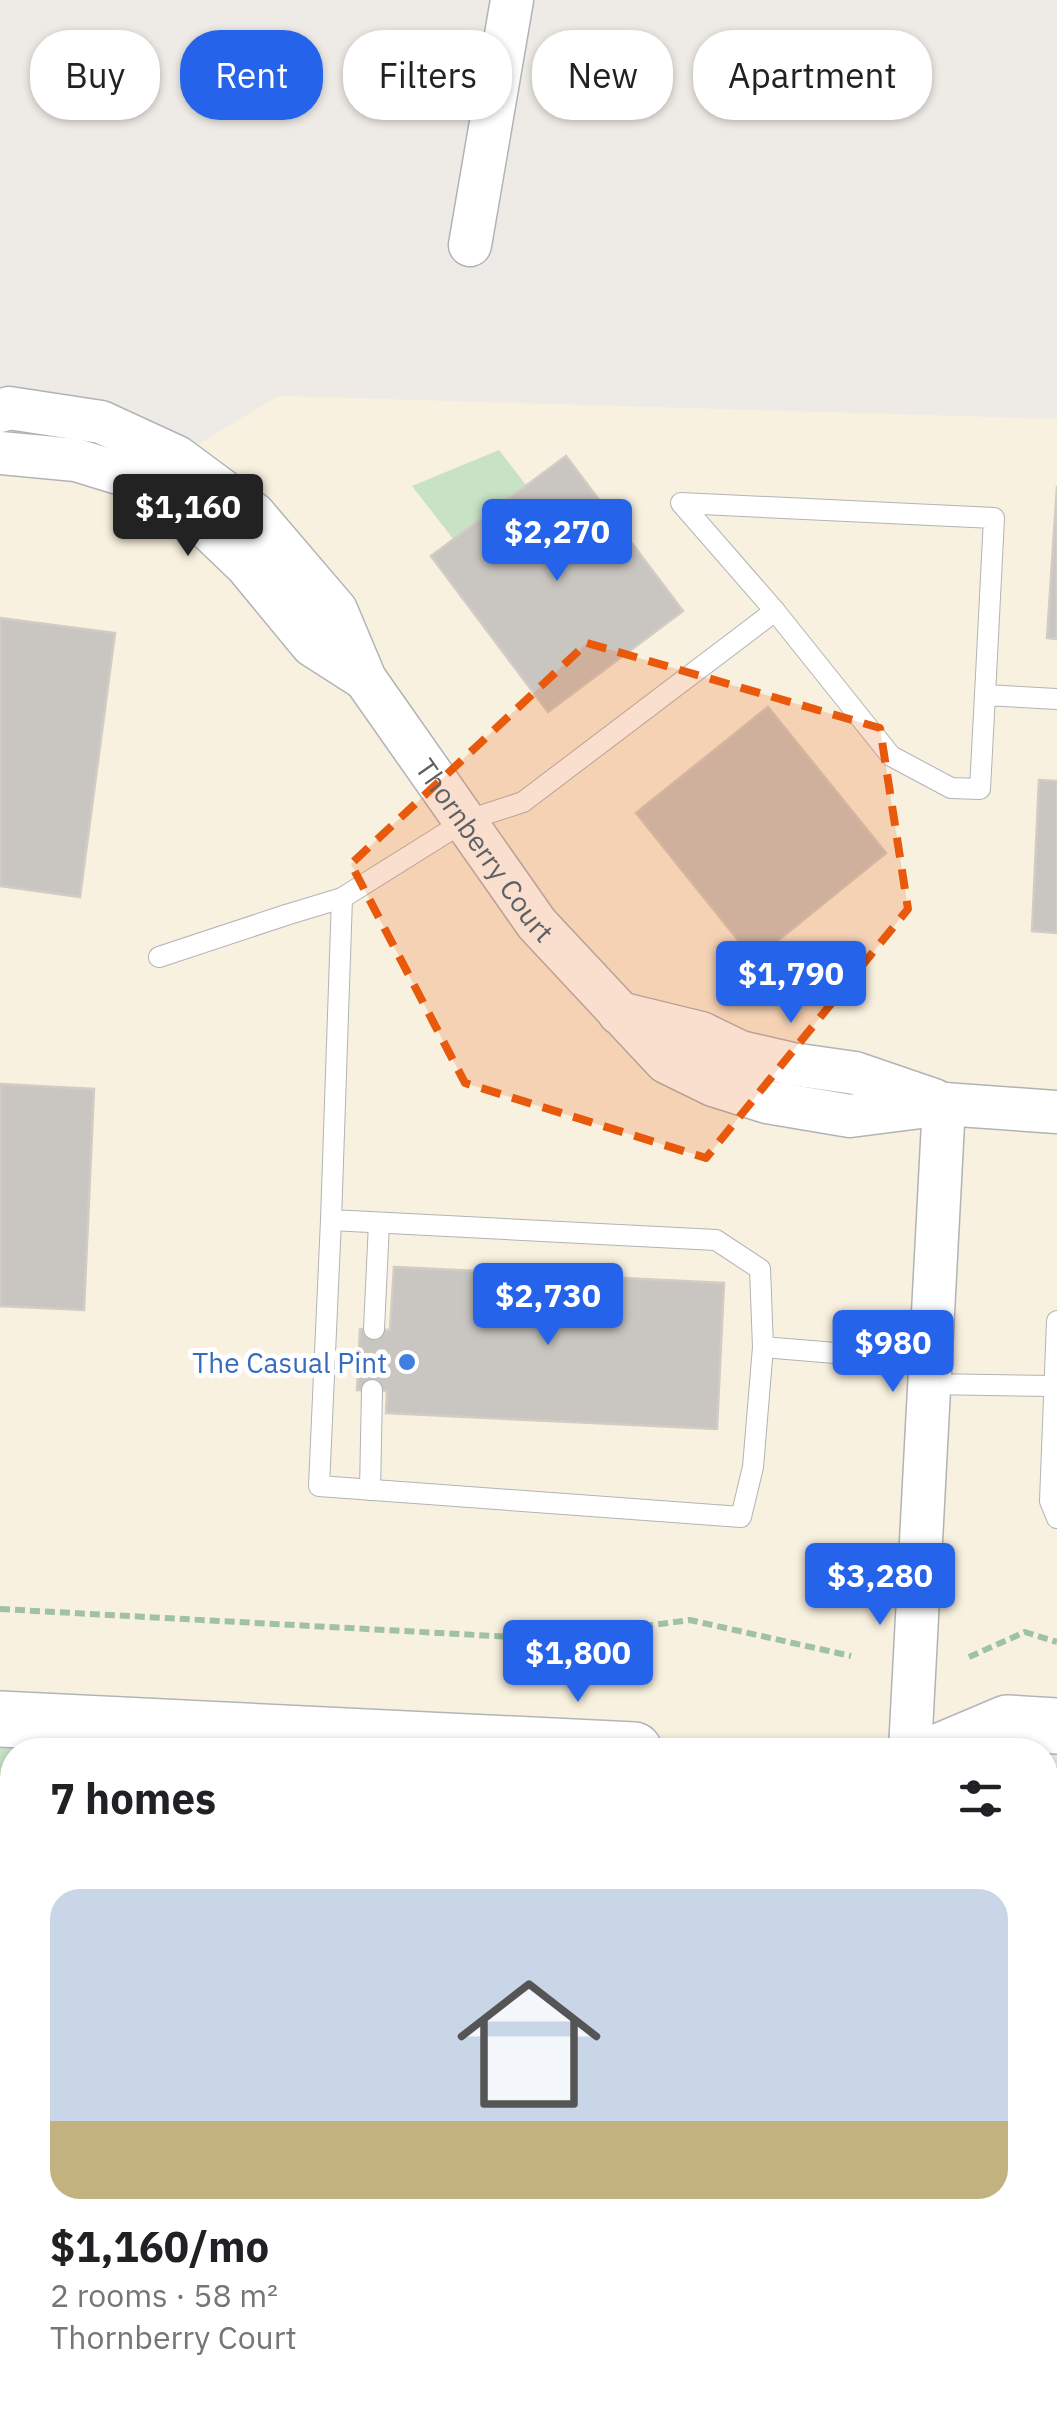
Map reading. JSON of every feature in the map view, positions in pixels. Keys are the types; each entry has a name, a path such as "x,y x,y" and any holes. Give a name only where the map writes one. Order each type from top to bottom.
{"main road":[{"path":"0,1719 389,1738"},
{"path":"972,1738 1006,1724 1057,1726"}],"street":[{"path":"470,245 512,0"},
{"name":"Thornberry Court","path":"0,411 10,408 100,422 178,457 254,514 336,610 365,679 537,924 666,1062 713,1086 767,1102 850,1116 944,1104 1057,1112"},
{"name":"Thornberry Court","path":"0,452 76,460 141,480 200,520 246,565 312,645 365,679"},
{"path":"911,1738 944,1104"}],"lane":[{"path":"681,503 994,518 980,789 951,788 891,756 775,611 681,503"},
{"path":"159,957 342,898 465,821 523,802 775,611"},
{"path":"985,695 1057,699"},
{"path":"331,1220 716,1240 760,1269 763,1347 753,1467 740,1517 319,1486 342,898"},
{"path":"374,1329 380,1222"},
{"path":"1057,1321 1050,1502 1057,1518"},
{"path":"763,1347 930,1373 1054,1386"},
{"path":"370,1490 372,1390"}],"path":[{"path":"0,1609 550,1640 690,1620 851,1656"},
{"path":"969,1657 1025,1632 1057,1642"}],"highlighted area":[{"path":"587,643 880,728 908,909 706,1158 465,1083 351,864"}],"shaded area":[{"path":"278,396 1057,419 1057,1726 1000,1738 389,1738 0,1719 0,411 177,457"}],"green space":[{"path":"499,450 526,485 454,540 412,486"},
{"path":"0,1719 272,1738 0,1738"}],"building":[{"path":"566,456 683,611 548,712 431,556"},
{"path":"1057,486 1057,639 1047,638"},
{"path":"0,618 115,633 80,897 0,886"},
{"path":"768,707 886,853 754,960 636,813"},
{"path":"1039,780 1057,781 1057,933 1032,931"},
{"path":"0,1084 94,1089 84,1310 0,1306"},
{"path":"394,1267 724,1283 717,1429 386,1413 387,1391 357,1390 360,1329 390,1330"}],"place":[{"name":"The Casual Pint","path":"407,1362"}]}
